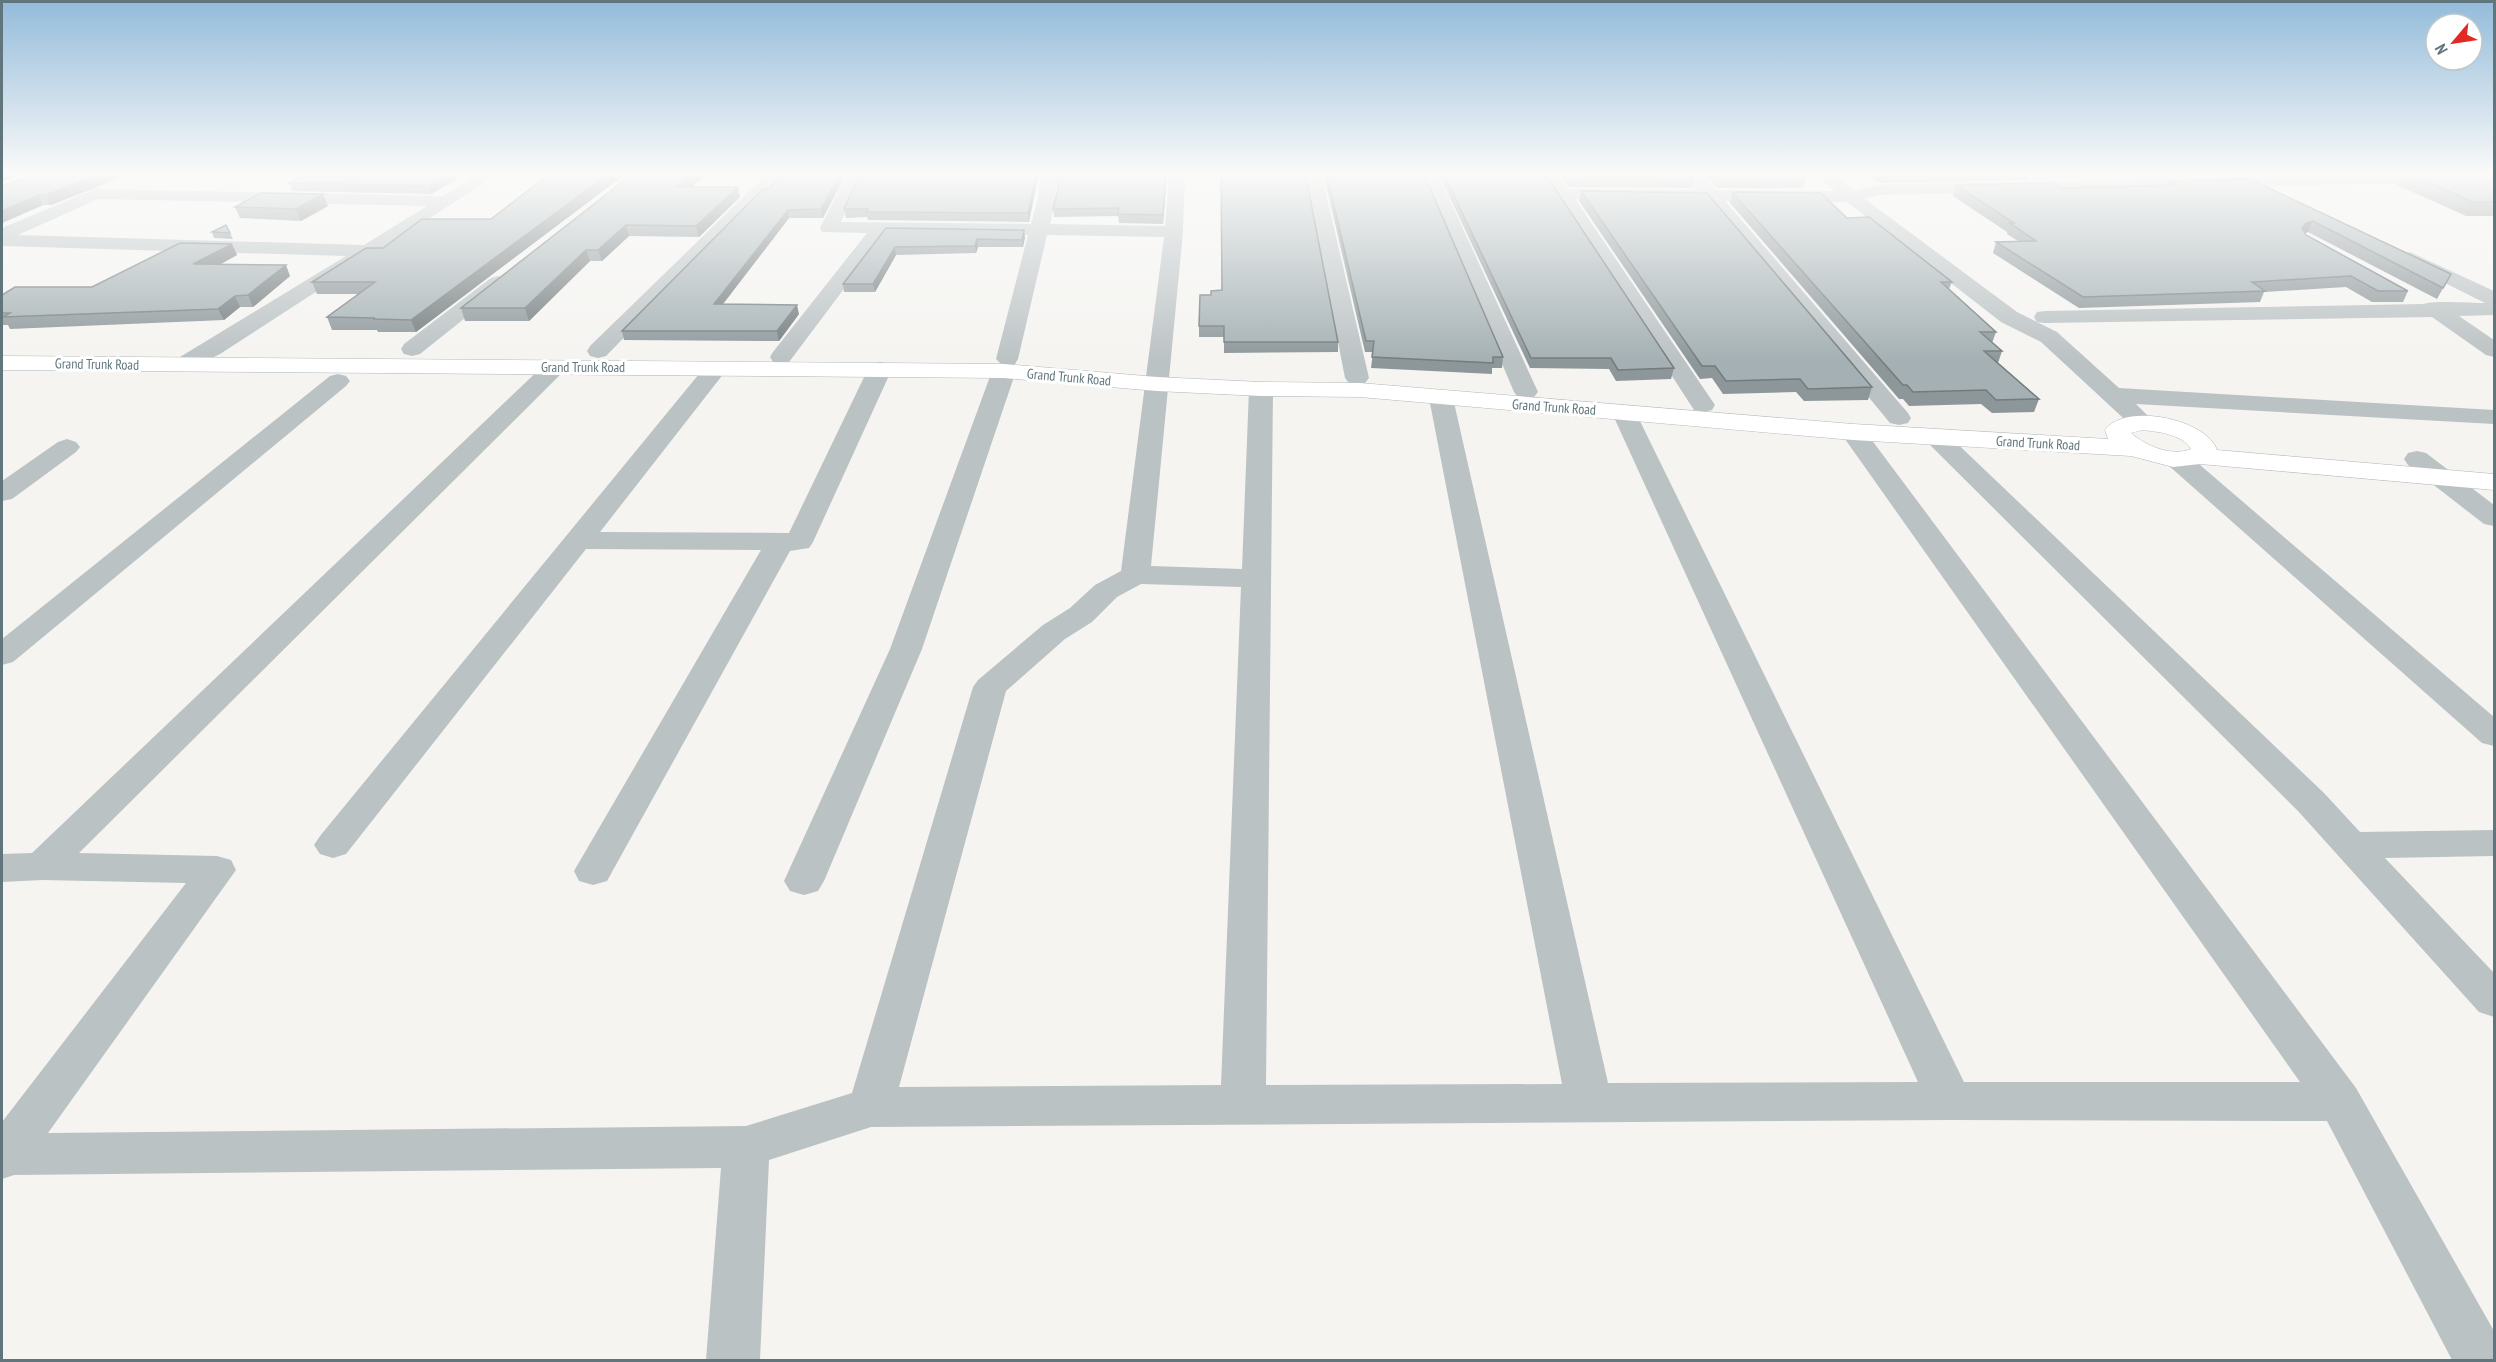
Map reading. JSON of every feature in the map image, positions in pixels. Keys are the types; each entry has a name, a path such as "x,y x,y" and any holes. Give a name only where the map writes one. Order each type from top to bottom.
{"main road":[{"path":"2,345 212,349 598,351 1006,365"},
{"name":"Grand Trunk Road","path":"2,363 880,369 1006,365 1158,374 1261,389 1360,390 1853,432 1936,436 2126,439 2148,453 2193,452 2494,482"},
{"path":"1158,374 1357,378 1703,405 1899,417 2126,439"},
{"name":"Grand Trunk Road","path":"2126,439 2131,424 2143,423 2175,429 2193,452"},
{"path":"2193,452 2417,459 2494,465"}],"street":[{"path":"183,364 212,349 390,236"},
{"path":"598,351 714,236"},
{"path":"781,357 874,236"},
{"path":"804,881 906,648 1006,365 1038,236"},
{"path":"1135,575 1174,236"},
{"path":"1327,236 1357,378"},
{"path":"1457,236 1526,392"},
{"path":"1591,236 1703,405"},
{"path":"1745,236 1899,417"},
{"path":"1902,236 2009,317 2047,327 2494,309"},
{"path":"2,240 365,251"},
{"path":"2389,248 2494,299"},
{"path":"412,349 512,271"},
{"path":"2398,288 2437,310 2494,350"},
{"path":"2027,303 2047,327 2143,423"},
{"path":"42,866 555,367"},
{"path":"333,845 716,368"},
{"path":"578,540 799,542 880,369"},
{"path":"2,655 338,381"},
{"path":"1243,1105 1261,389"},
{"path":"2113,395 2494,417"},
{"path":"1441,398 1589,1103"},
{"path":"1624,412 1950,1101"},
{"path":"1853,432 2340,1102 2481,1360"},
{"path":"1936,436 2303,793 2494,1000"},
{"path":"2,493 66,447"},
{"path":"2193,452 2494,735"},
{"path":"2417,459 2494,518"},
{"path":"593,871 780,542"},
{"path":"871,1107 990,687 1054,632 1081,615 1106,591 1135,575 1256,578"},
{"path":"2351,845 2494,843"},
{"path":"2,868 42,866 217,870 3,1155"},
{"path":"3,1155 746,1147 871,1107 1950,1101 2340,1102"},
{"path":"733,1360 746,1147"}],"building":[{"path":"400,236 525,236 411,320 327,317 375,282 312,282 366,248 383,248"},
{"path":"554,236 614,236 598,250 586,250 525,308 461,308"},
{"path":"717,236 768,236 714,304 797,305 777,331 622,331"},
{"path":"880,236 1023,236 1022,240 977,239 975,246 895,247 873,284 843,284"},
{"path":"1222,236 1317,236 1338,342 1224,342 1224,326 1199,326 1200,295 1211,295 1211,291 1222,290"},
{"path":"1341,236 1450,236 1503,357 1493,357 1493,363 1372,357 1374,341 1366,341"},
{"path":"1473,236 1586,236 1674,368 1618,370 1611,358 1531,358"},
{"path":"1612,236 1743,236 1872,387 1808,389 1800,379 1726,381 1715,366 1702,366"},
{"path":"1771,236 1893,236 1952,282 1941,282 1996,332 1980,332 2002,351 1984,351 2039,399 1996,400 1986,390 1913,392 1907,385 1903,385"},
{"path":"2028,236 2307,236 2408,291 2378,291 2351,276 2252,282 2265,291 2083,297 1996,242 2036,241"},
{"path":"2341,236 2370,236 2451,274 2443,288"},
{"path":"180,243 232,244 193,264 286,265 248,295 235,296 218,309 3,317 10,313 2,313 2,295 15,287 92,287"}]}
